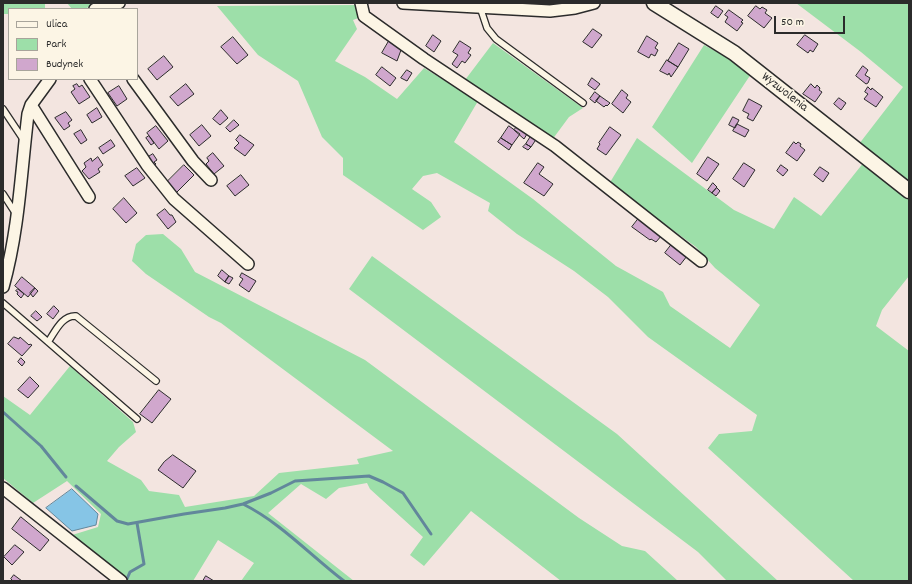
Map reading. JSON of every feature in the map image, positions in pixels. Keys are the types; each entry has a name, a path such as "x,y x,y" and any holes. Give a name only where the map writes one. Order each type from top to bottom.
{"street":[{"path":"98,8 119,3"},
{"path":"360,3 364,16 555,146 701,261"},
{"path":"403,3 550,11 575,8 594,3"},
{"name":"Wyzwolenia","path":"654,3 734,53 909,191"},
{"path":"3,287 11,255 18,216 28,114 31,105 49,80"},
{"path":"91,80 147,165 174,200 248,264"},
{"path":"134,80 193,161 211,180"},
{"path":"31,105 89,197"},
{"path":"3,488 121,581"}],"lane":[{"path":"480,7 487,28 496,39 583,103"},
{"path":"3,109 25,141"},
{"path":"3,194 18,216"},
{"path":"3,303 137,419"},
{"path":"48,342 65,318 76,316 156,381"}],"green space":[{"path":"3,3 45,3 45,8 8,8 8,14 3,14"},
{"path":"67,3 99,3 86,8 71,8"},
{"path":"474,3 577,3 556,7"},
{"path":"796,3 909,3 909,183 859,144 903,87 861,52"},
{"path":"357,5 361,17 353,20 357,29 335,61 365,77 397,99 424,68 478,101 454,142 533,199 616,266 663,292 670,306 730,348 760,305 715,268 696,247 609,184 637,138 734,210 774,229 794,197 821,216 864,162 909,198 909,276 882,310 876,326 909,351 909,581 854,581 708,448 719,434 752,431 757,415 648,337 608,297 574,271 517,234 488,211 490,203 437,173 423,176 412,189 431,202 441,217 423,230 343,175 343,158 322,137 298,81 258,55 217,6"},
{"path":"493,43 583,108 569,117 552,140 465,80"},
{"path":"704,45 728,58 751,74 692,163 652,127"},
{"path":"163,234 181,249 195,272 365,360 579,518 622,546 645,551 678,581 561,581 471,511 424,566 410,555 423,537 370,489 367,483 339,488 326,499 301,484 268,513 354,581 241,581 254,563 218,540 193,581 125,581 69,536 98,527 101,514 67,481 33,503 3,478 3,396 30,415 70,366 133,422 136,432 119,447 107,461 141,480 149,491 179,495 185,507 254,496 279,473 359,464 357,459 393,451 221,323 209,317 146,274 132,261 136,244 146,235"},
{"path":"372,256 617,434 778,581 727,581 698,552 349,289"}],"water":[{"path":"72,489 98,514 96,525 72,531 46,508"}],"building":[{"path":"716,6 723,11 718,18 711,13"},
{"path":"756,6 760,9 762,7 767,10 765,13 772,18 764,28 748,16"},
{"path":"729,10 743,20 741,22 743,23 737,31 725,22 728,17 725,15"},
{"path":"593,29 602,35 592,48 583,42"},
{"path":"433,35 441,41 434,52 426,46"},
{"path":"805,35 818,44 813,52 810,50 808,53 797,45"},
{"path":"647,36 658,43 655,48 658,50 655,56 651,54 649,58 638,52"},
{"path":"233,37 248,55 237,64 221,47"},
{"path":"389,41 401,50 397,61 382,53"},
{"path":"460,41 471,48 468,53 471,55 465,63 462,61 457,68 452,64 458,55 453,52"},
{"path":"679,43 689,49 678,67 668,61"},
{"path":"164,56 173,67 157,80 148,69"},
{"path":"667,60 678,67 671,77 669,73 668,75 660,71"},
{"path":"863,66 868,70 865,75 870,78 866,84 856,76"},
{"path":"382,67 396,78 390,86 376,75"},
{"path":"407,70 412,73 407,81 401,78"},
{"path":"592,78 600,84 595,90 588,85"},
{"path":"77,84 79,87 82,85 90,97 79,104 71,92 75,89 73,86"},
{"path":"186,84 194,94 178,106 170,97"},
{"path":"811,84 815,88 817,85 820,88 819,90 822,92 815,102 803,94"},
{"path":"119,86 127,99 117,106 108,93"},
{"path":"868,87 871,90 872,88 883,97 876,107 864,99 868,94 865,92"},
{"path":"622,90 628,95 626,98 631,102 623,113 612,104"},
{"path":"595,92 600,96 595,103 590,99"},
{"path":"600,96 610,103 607,106 606,105 604,107 596,101"},
{"path":"839,98 846,103 841,110 834,104"},
{"path":"749,99 762,106 753,121 747,118 749,114 743,111"},
{"path":"97,108 102,117 92,123 87,115"},
{"path":"221,110 228,118 220,125 213,119"},
{"path":"66,112 72,120 68,123 70,126 64,130 55,118"},
{"path":"733,117 739,120 735,128 729,125"},
{"path":"234,120 239,125 230,132 226,128"},
{"path":"737,124 749,130 745,137 733,131"},
{"path":"202,125 211,136 199,146 190,135"},
{"path":"156,126 168,141 159,149 147,133"},
{"path":"509,126 520,134 512,145 501,138"},
{"path":"517,127 527,134 524,139 514,130"},
{"path":"610,127 621,135 606,155 597,149 600,144 599,143"},
{"path":"81,130 87,140 81,144 74,134"},
{"path":"533,133 537,138 531,147 526,144"},
{"path":"240,135 254,145 245,156 234,148 239,143 236,140"},
{"path":"149,136 154,143 151,145 146,138"},
{"path":"501,138 512,145 509,150 498,142"},
{"path":"111,140 115,146 103,154 99,148"},
{"path":"794,142 796,144 798,142 801,144 800,146 805,150 797,161 786,153"},
{"path":"526,144 531,147 528,150 523,147"},
{"path":"213,153 224,166 214,174 206,164 209,161 207,158"},
{"path":"153,154 157,160 154,162 156,164 151,167 145,159"},
{"path":"98,157 103,165 98,169 100,172 89,179 82,171 86,167 84,163 91,158 92,161"},
{"path":"708,157 719,164 707,181 697,174"},
{"path":"538,163 544,167 539,174 553,184 544,196 524,183"},
{"path":"744,163 755,170 744,187 733,179"},
{"path":"184,165 194,175 174,195 164,185"},
{"path":"781,165 788,170 783,176 777,171"},
{"path":"820,167 829,173 823,182 814,175"},
{"path":"137,168 145,178 133,186 125,176"},
{"path":"241,175 249,185 235,196 227,186"},
{"path":"713,183 717,187 712,193 708,190"},
{"path":"717,188 720,191 716,196 712,193"},
{"path":"124,198 137,213 126,223 113,209"},
{"path":"165,209 170,215 172,215 176,222 168,229 157,215"},
{"path":"639,218 662,235 656,242 651,239 650,240 632,227"},
{"path":"672,244 687,256 680,265 665,253"},
{"path":"222,270 229,276 225,282 218,276"},
{"path":"242,273 256,281 249,292 239,285 243,279 240,277"},
{"path":"229,276 233,278 229,284 225,282"},
{"path":"22,277 35,288 28,297 15,286"},
{"path":"35,288 38,291 33,297 30,293"},
{"path":"18,289 24,294 21,298 16,291"},
{"path":"54,306 59,311 53,319 47,314"},
{"path":"36,311 42,317 37,321 31,316"},
{"path":"14,337 19,339 20,337 29,345 32,345 22,356 8,344"},
{"path":"21,358 25,362 22,366 18,362"},
{"path":"30,377 39,386 28,398 18,390"},
{"path":"159,390 171,399 152,423 140,414"},
{"path":"173,455 196,471 183,488 158,470 164,462"},
{"path":"21,517 49,540 40,551 12,529"},
{"path":"15,545 24,552 12,565 4,557"},
{"path":"14,575 22,581 13,581 11,579"},
{"path":"206,576 214,581 203,581"}],"waterway":[{"path":"3,412 41,446 66,477"},
{"path":"76,486 117,521 128,524 243,504 271,493 295,481 369,476 403,493 431,534"},
{"path":"243,504 270,520 344,581"},
{"path":"126,581 130,572 144,564 137,523"}]}
